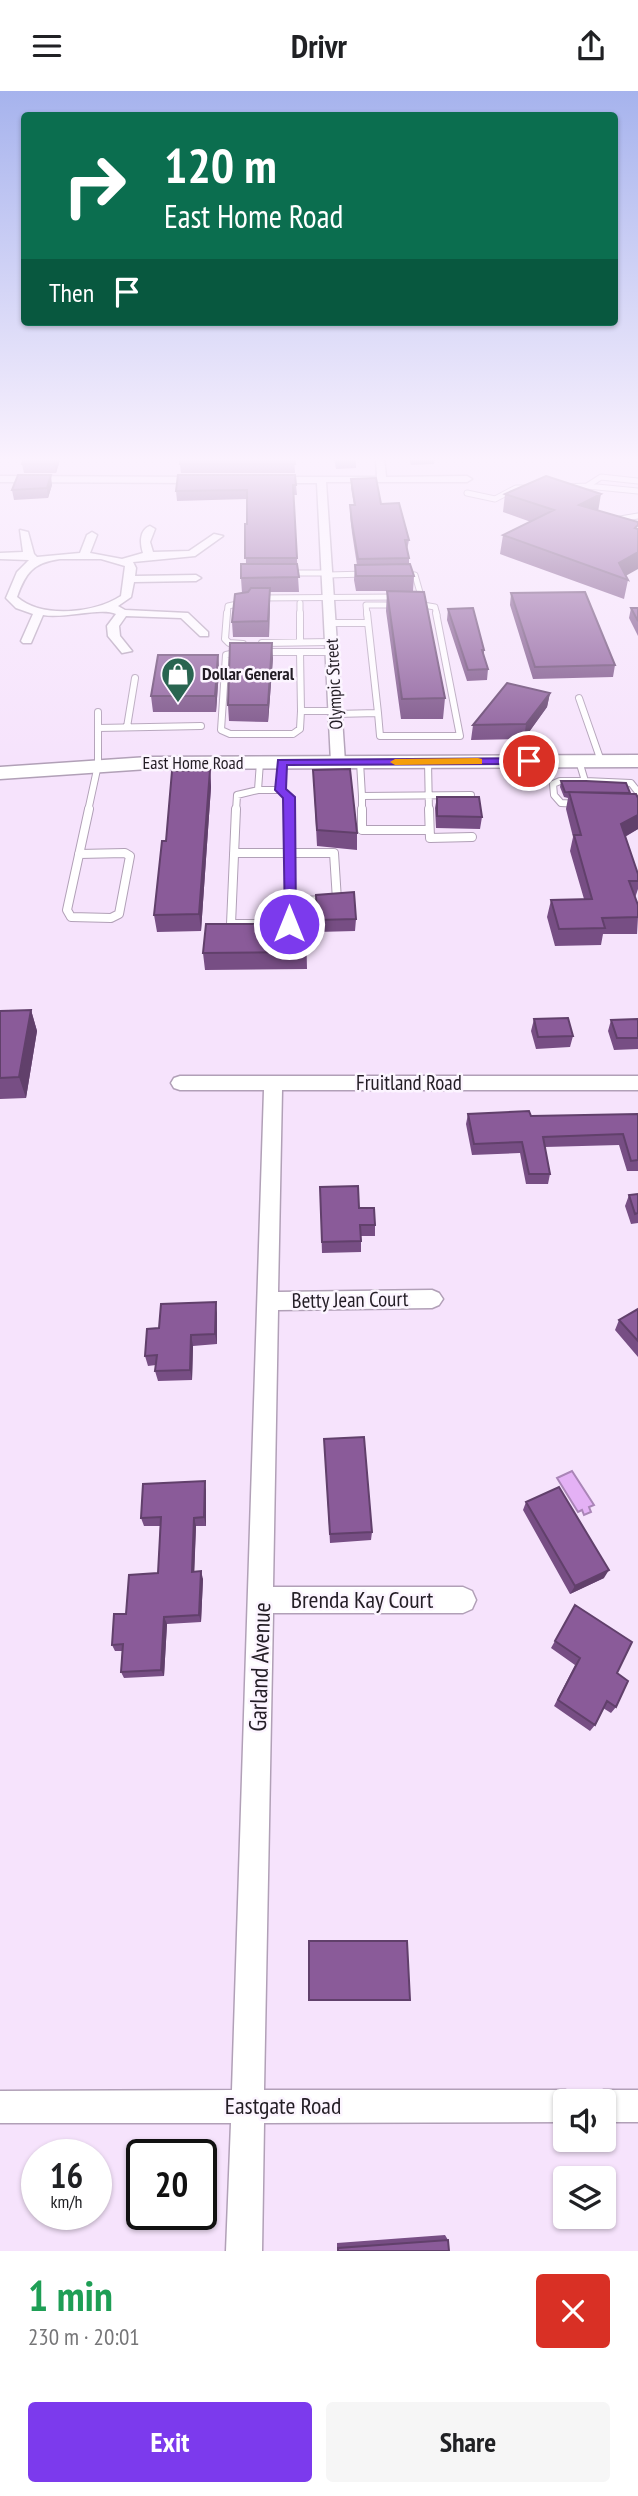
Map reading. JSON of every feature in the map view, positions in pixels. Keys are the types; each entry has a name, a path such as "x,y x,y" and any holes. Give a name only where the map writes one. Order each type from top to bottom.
{"street":[{"path":"15,604 11,598 22,570 31,559"},
{"path":"115,559 125,561 134,559"},
{"name":"Olympic Street","path":"327,559 338,762"},
{"path":"0,608 15,604 39,612 83,612 111,607 126,597 131,568 125,561"},
{"path":"129,579 195,578"},
{"path":"0,582 17,582"},
{"path":"111,607 123,613 184,615 204,634"},
{"path":"27,641 39,612"},
{"path":"123,613 113,627 114,636 125,651"},
{"name":"East Home Road","path":"0,773 98,765 638,761"},
{"name":"Fruitland Road","path":"180,1083 638,1083"},
{"name":"Garland Avenue","path":"244,2251 274,1083"},
{"name":"Betty Jean Court","path":"269,1301 432,1299"},
{"name":"Brenda Kay Court","path":"262,1600 463,1600"},
{"name":"Eastgate Road","path":"0,2107 553,2106"},
{"path":"616,2106 638,2106"}],"lane":[{"path":"279,573 376,574"},
{"path":"331,647 300,642 229,643 225,639 228,606 234,603 300,603 421,596 415,575 389,574"},
{"path":"241,598 329,601"},
{"path":"300,603 300,642"},
{"path":"366,605 435,607 460,736 380,736 378,713 366,605"},
{"path":"330,623 368,623"},
{"path":"300,652 300,729 293,734 230,734 221,730 226,655 234,652 300,652 331,647"},
{"path":"127,727 135,678"},
{"path":"579,698 601,761"},
{"path":"301,711 378,713"},
{"path":"79,854 125,853 130,856 119,914 111,918 71,916 67,910 98,765 99,712"},
{"path":"98,728 201,726"},
{"path":"579,761 585,781"},
{"path":"258,790 260,762"},
{"path":"281,790 282,762"},
{"path":"360,762 362,830 429,830"},
{"path":"428,762 430,838 472,837"},
{"path":"591,804 561,803 554,795 553,784 560,781 631,783 638,792"},
{"path":"258,790 281,790 289,797 289,924 231,924 237,795 258,790"},
{"path":"362,796 471,795"},
{"path":"234,853 334,853 337,900 289,901"}],"shaded area":[{"path":"572,1471 594,1505 589,1507 591,1512 584,1515 582,1510 578,1512 557,1478"}],"building":[{"path":"569,559 626,559 619,563 628,580"},
{"path":"241,564 297,564 299,577 241,578"},
{"path":"410,564 414,576 356,576 355,565"},
{"path":"251,588 270,588 268,621 232,622 235,594 248,592"},
{"path":"387,591 424,592 445,698 402,699"},
{"path":"585,592 615,665 535,667 511,593"},
{"path":"473,608 488,669 468,670 448,609"},
{"path":"631,608 638,608 638,621"},
{"path":"230,643 272,643 268,705 228,705"},
{"path":"158,655 218,655 215,696 151,696"},
{"path":"507,683 550,693 526,724 473,725"},
{"path":"350,769 357,833 317,830 313,770"},
{"path":"210,770 199,914 154,915 162,841 166,841 172,771"},
{"path":"561,781 626,783 630,793 565,792"},
{"path":"569,792 636,794 638,815 621,824 638,874 638,881 629,881 638,905 638,917 602,918 605,928 559,929 551,900 592,899 574,835 581,835"},
{"path":"437,797 479,797 482,817 437,816"},
{"path":"354,892 356,919 317,920 316,895"},
{"path":"206,924 306,924 307,952 203,953"},
{"path":"31,1010 19,1077 0,1078 0,1011"},
{"path":"568,1018 573,1036 538,1037 534,1019"},
{"path":"638,1019 638,1038 617,1038 611,1020"},
{"path":"529,1111 531,1116 638,1114 638,1160 631,1161 623,1134 543,1137 550,1174 529,1174 522,1142 474,1144 468,1114"},
{"path":"358,1186 359,1208 374,1208 375,1225 360,1225 361,1241 322,1242 320,1187"},
{"path":"638,1194 638,1213 635,1214 629,1195"},
{"path":"216,1302 215,1334 191,1335 190,1370 155,1371 157,1355 145,1356 147,1329 159,1328 161,1304"},
{"path":"638,1309 638,1341 619,1320"},
{"path":"364,1437 372,1532 330,1534 324,1439"},
{"path":"205,1481 204,1517 194,1518 192,1572 201,1571 199,1615 164,1617 161,1670 121,1672 123,1644 112,1645 114,1614 126,1614 129,1575 158,1573 161,1517 141,1518 143,1484"},
{"path":"559,1487 609,1570 575,1586 526,1502"},
{"path":"575,1605 632,1642 617,1673 628,1681 616,1707 607,1701 595,1725 558,1700 580,1658 555,1641"},
{"path":"309,1941 407,1941 410,2000 309,2000"},
{"path":"448,2240 449,2251 338,2251 338,2248"}],"slow traffic":[{"path":"395,762 478,762"}],"place":[{"name":"Dollar General","path":"178,704"}],"route":[{"path":"289,924 289,797 281,790 282,762 529,761"}]}
